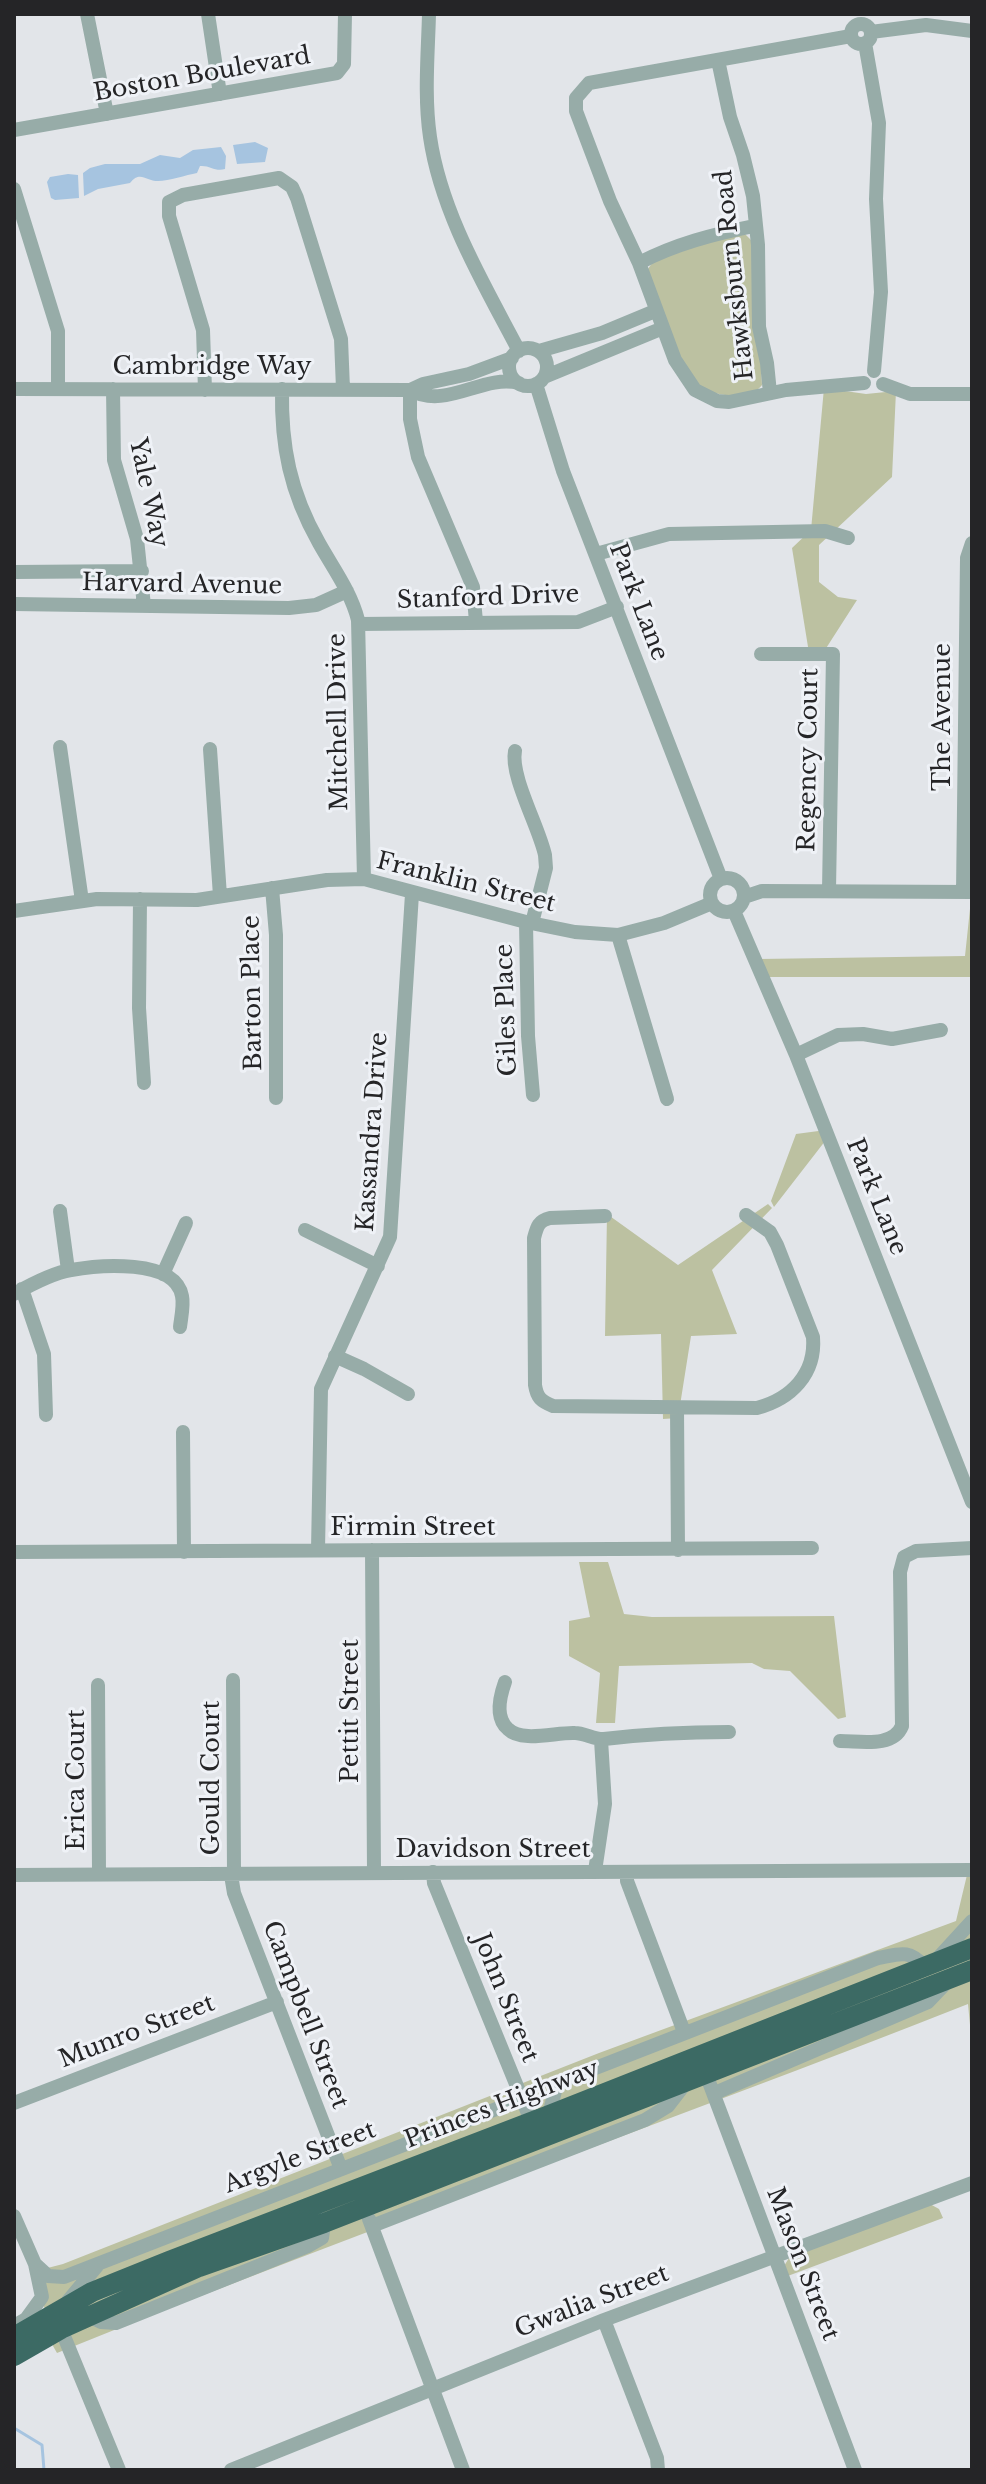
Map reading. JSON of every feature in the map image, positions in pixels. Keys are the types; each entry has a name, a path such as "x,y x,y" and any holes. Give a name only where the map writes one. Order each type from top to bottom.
{"highway":[{"name":"Princes Highway","path":"57,2321 89,2316 199,2267 320,2218 362,2205 540,2125 972,1948"},
{"name":"Princes Highway","path":"540,2125 703,2083 963,1977"},
{"name":"Princes Highway","path":"57,2321 88,2287 261,2226 362,2205"},
{"path":"88,2287 100,2300 199,2267"},
{"path":"14,2337 57,2321"},
{"path":"14,2356 57,2321"}],"street":[{"path":"87,14 107,114"},
{"path":"208,14 220,94"},
{"name":"Boston Boulevard","path":"14,130 337,73 344,64 345,14"},
{"path":"429,14 430,139 466,249 516,354 511,373 519,383 529,386 663,328"},
{"path":"972,31 926,25 861,30 589,83 576,98 576,111 610,201 639,263 675,360 695,390 717,401 743,401 770,393 864,383 867,374 910,394 972,394"},
{"path":"861,30 879,123 876,199 881,292 879,377"},
{"name":"Hawksburn Road","path":"718,60 730,117 748,172 758,245 759,327 770,393"},
{"path":"205,390 203,330 169,216 169,202 183,195 279,178 292,187 297,198 341,339 343,389"},
{"path":"14,189 58,331 58,389"},
{"path":"639,263 679,245 754,226"},
{"path":"516,354 589,337 655,311"},
{"path":"589,337 595,355"},
{"path":"539,351 547,362 540,381"},
{"name":"Cambridge Way","path":"14,389 410,390 469,374 516,354"},
{"name":"Park Lane","path":"540,381 563,471 721,879"},
{"name":"Cambridge Way","path":"410,390 419,395 443,397 499,382 519,383"},
{"name":"Yale Way","path":"113,389 114,460 137,539 144,606"},
{"name":"Mitchell Drive","path":"282,389 283,446 296,491 317,540 354,605 359,624 364,879"},
{"path":"410,390 411,428 418,457 473,587 476,622"},
{"path":"596,554 669,534 825,531 848,538"},
{"name":"The Avenue","path":"968,892 967,558 972,543"},
{"name":"Harvard Avenue","path":"14,572 142,571"},
{"name":"Harvard Avenue","path":"14,604 304,608 347,591"},
{"name":"Stanford Drive","path":"359,624 578,622 617,607"},
{"name":"Regency Court","path":"761,654 833,654 829,890"},
{"path":"60,747 82,901"},
{"path":"210,749 220,896"},
{"name":"Giles Place","path":"515,751 513,761 545,855 546,868 529,922 528,1036 533,1095"},
{"name":"Franklin Street","path":"14,911 82,901 140,899 174,902 327,880 364,879 412,894 529,922 575,932 618,935 664,923 712,903"},
{"path":"738,881 744,897 739,908 724,912 712,903 712,886 721,879 738,881 762,891"},
{"name":"Barton Place","path":"272,888 276,935 276,1098"},
{"path":"744,897 762,891 968,892"},
{"name":"Kassandra Drive","path":"318,1550 321,1389 390,1237 412,894"},
{"path":"140,899 139,1008 144,1083"},
{"name":"Park Lane","path":"734,911 967,1471 972,1502"},
{"path":"618,935 667,1099"},
{"path":"796,1055 838,1035 863,1034 892,1039 941,1030"},
{"path":"60,1211 68,1270"},
{"path":"605,1216 550,1218 542,1220 537,1226 534,1238 537,1396 542,1402 553,1406 757,1408 788,1396 809,1368 814,1352 813,1337 770,1232 746,1215"},
{"path":"163,1274 186,1223"},
{"path":"305,1230 378,1266"},
{"path":"46,1415 44,1354 18,1291 68,1270 141,1267 163,1274 175,1283 182,1295 180,1327"},
{"path":"335,1356 408,1394"},
{"path":"677,1408 678,1550"},
{"path":"183,1432 184,1552"},
{"name":"Firmin Street","path":"14,1552 812,1548"},
{"path":"840,1741 900,1738 900,1572 904,1557 916,1551 972,1548"},
{"name":"Pettit Street","path":"372,1550 374,1872"},
{"name":"Gould Court","path":"232,1875 233,1680"},
{"path":"505,1682 500,1696 501,1716 509,1731 520,1736 584,1734 601,1740 633,1734 729,1732"},
{"name":"Erica Court","path":"98,1685 99,1874"},
{"path":"595,1871 605,1804 601,1740"},
{"name":"Davidson Street","path":"14,1875 972,1870"},
{"name":"John Street","path":"433,1872 434,1883 522,2099 540,2125"},
{"path":"627,1872 627,1881 684,2032"},
{"name":"Campbell Street","path":"232,1875 234,1893 341,2169"},
{"path":"540,2125 557,2083 878,1958 913,1955 928,1964 951,1947 972,1921"},
{"name":"Munro Street","path":"14,2103 277,2002"},
{"path":"463,2470 362,2205 645,2120 703,2083"},
{"name":"Mason Street","path":"703,2083 718,2108 777,2257 855,2470"},
{"name":"Argyle Street","path":"35,2264 48,2276 64,2277 97,2266 522,2099"},
{"name":"Gwalia Street","path":"231,2470 604,2320 972,2183"},
{"path":"14,2216 35,2264 42,2297 26,2319 14,2326"},
{"path":"89,2316 101,2322 116,2323 322,2238 320,2218 261,2226"},
{"path":"88,2287 97,2266"},
{"path":"604,2320 657,2458 658,2470"},
{"path":"57,2321 119,2470"}],"green space":[{"path":"743,232 754,243 762,385 750,394 734,396 707,390 691,376 669,331 647,270 656,258"},
{"path":"824,388 866,394 896,391 892,477 819,545 819,582 838,597 857,600 823,653 809,653 792,548 811,530"},
{"path":"972,890 972,977 767,977 759,959 965,956"},
{"path":"826,1130 829,1136 774,1207 771,1201 796,1134"},
{"path":"768,1204 772,1208 712,1270 737,1334 691,1336 678,1418 663,1419 661,1334 605,1336 607,1214 678,1265"},
{"path":"579,1562 608,1562 624,1614 652,1617 834,1616 846,1717 838,1719 790,1671 764,1669 752,1663 619,1666 615,1723 596,1723 600,1673 569,1656 569,1621 590,1617"},
{"path":"972,1854 972,2046 968,2004 57,2353 53,2346 36,2271 63,2264 599,2053 956,1921"},
{"path":"930,2204 939,2209 943,2218 785,2277 784,2266 789,2258"}],"water":[{"path":"255,142 268,148 265,162 237,164 233,145"},
{"path":"221,147 226,156 225,169 200,166 197,173 162,181 137,177 130,183 98,189 84,196 83,173 90,168 105,164 140,164 160,155 180,158 193,150"},
{"path":"78,175 79,198 51,198 47,182 50,177"}],"waterway":[{"path":"14,2428 42,2445 44,2470"}]}
